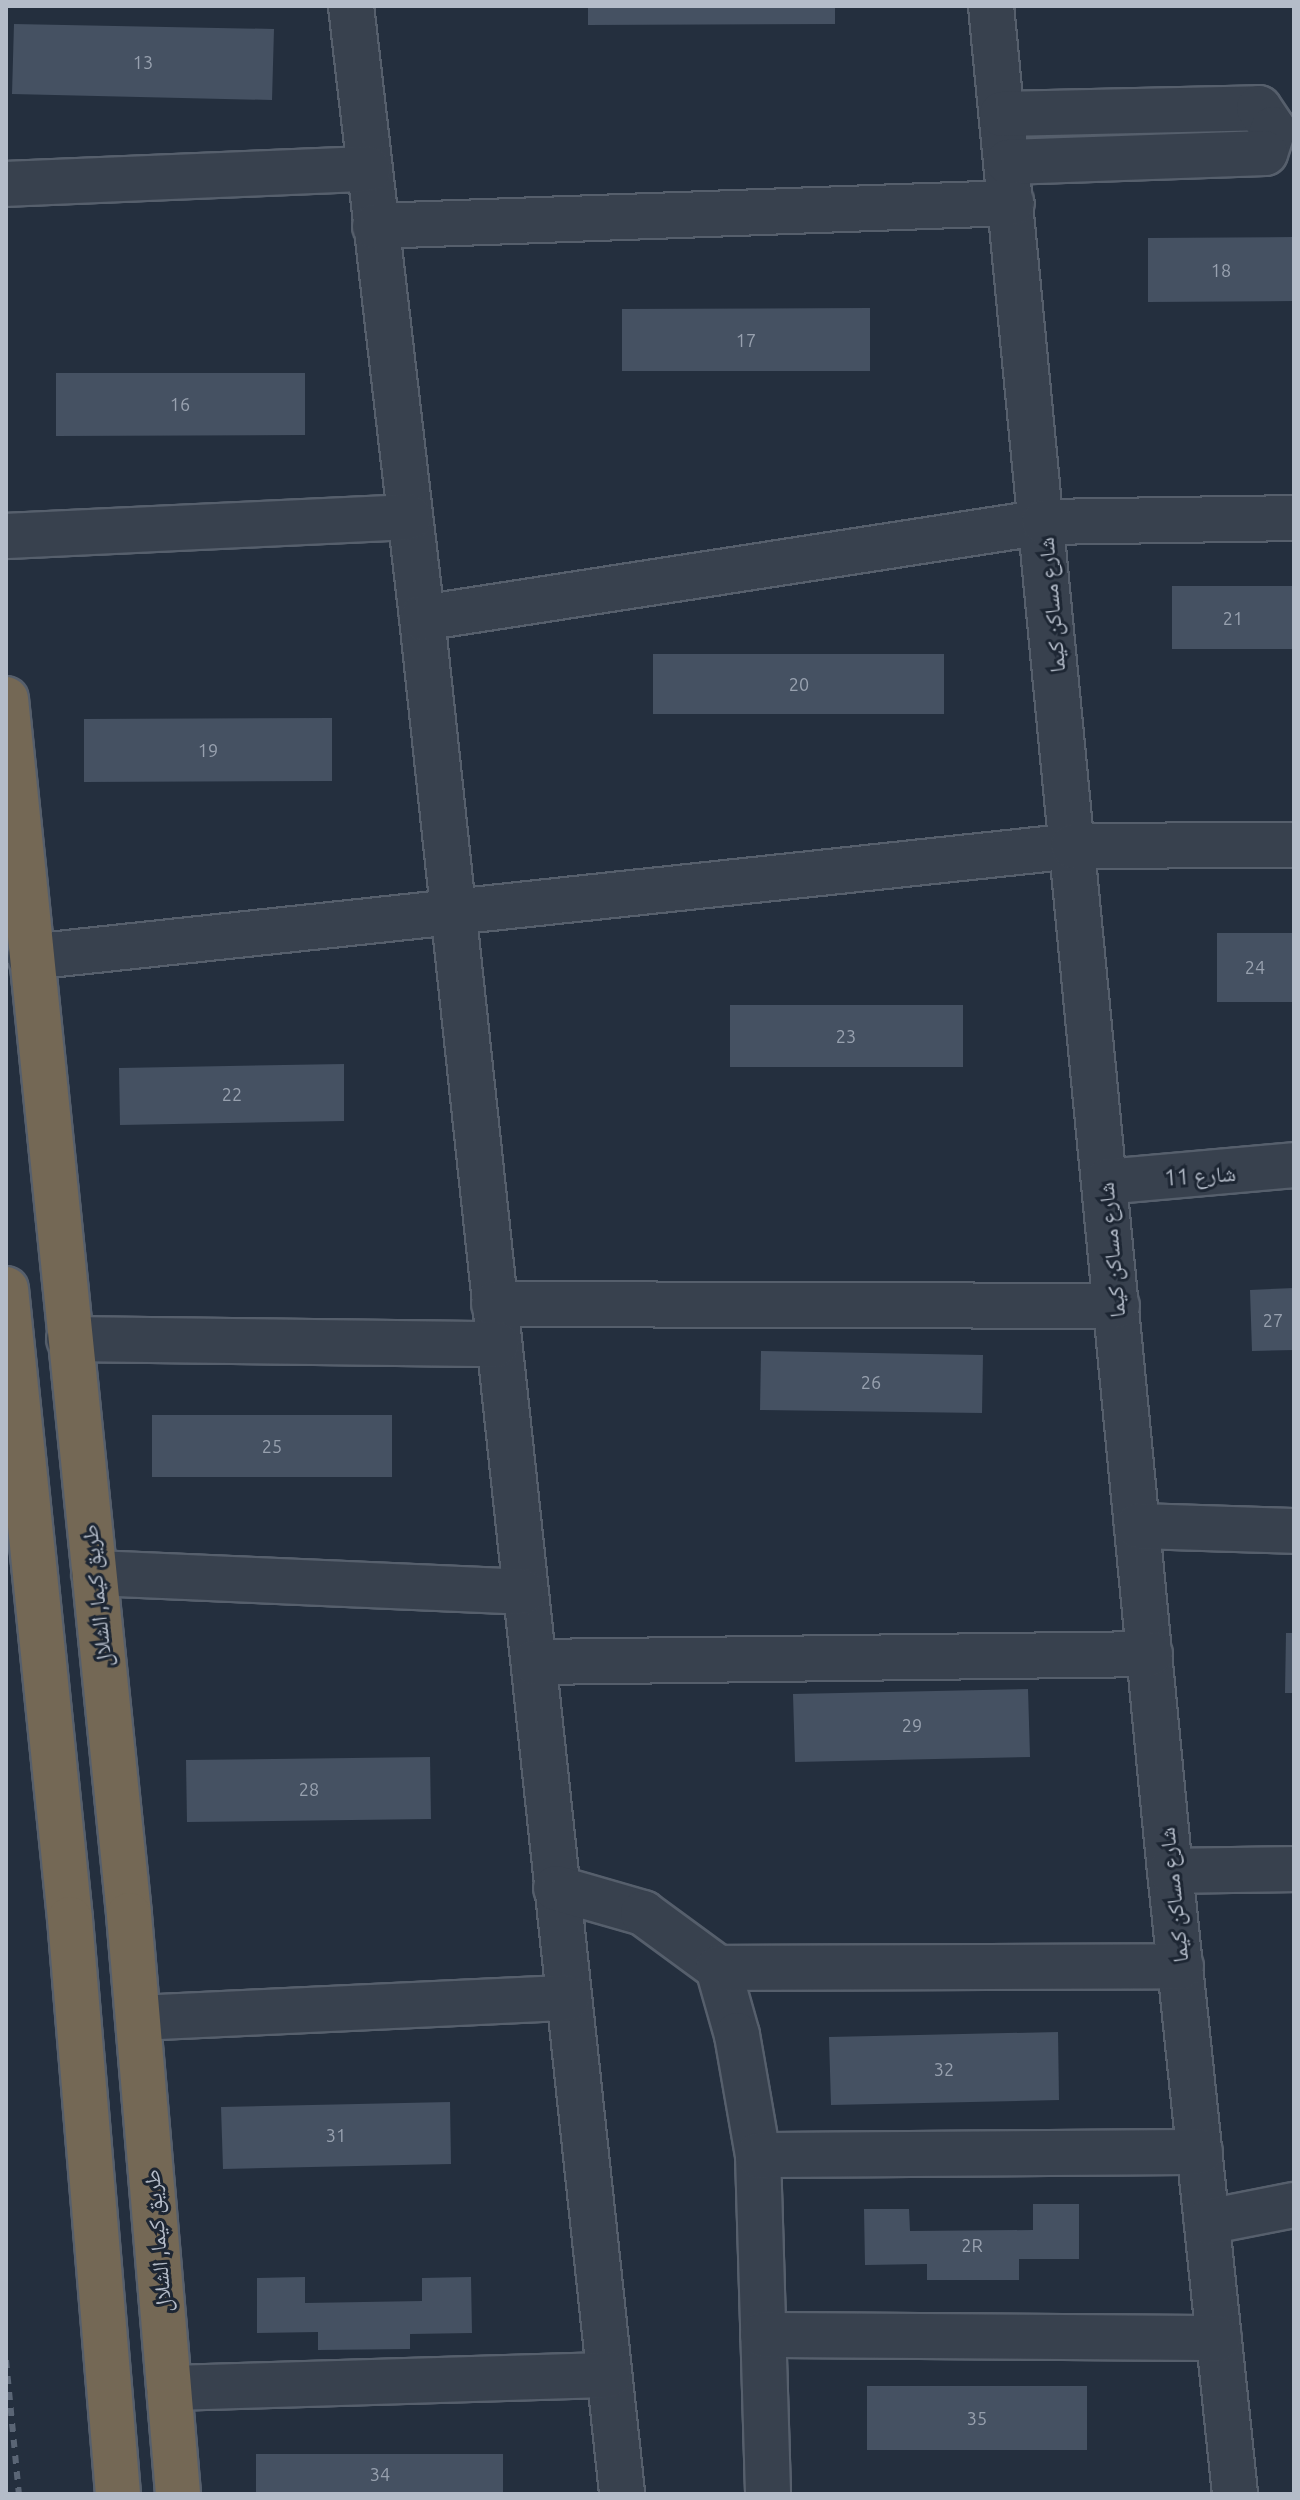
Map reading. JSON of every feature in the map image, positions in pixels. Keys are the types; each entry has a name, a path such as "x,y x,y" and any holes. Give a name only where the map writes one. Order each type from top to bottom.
{"highway":[{"name":"طريق كيما, الشلال","path":"6,699 15,902 30,957 94,1573 138,2018 178,2494"},
{"path":"6,1289 70,1919 118,2494"}],"street":[{"path":"351,6 422,618 622,2494"},
{"name":"شارع مساكن كيما","path":"991,6 1044,522 1170,1871 1235,2494"},
{"path":"375,226 1010,182 1265,153 1273,129 1259,108 1002,114"},
{"path":"6,184 369,169"},
{"path":"6,536 410,517"},
{"path":"422,618 1044,522 1294,518"},
{"path":"30,957 1073,846 1294,845"},
{"name":"شارع 11","path":"1105,1182 1294,1165"},
{"path":"69,1339 1117,1306"},
{"path":"1137,1526 1294,1531"},
{"path":"94,1573 524,1592"},
{"path":"534,1662 1150,1654"},
{"path":"1170,1871 1294,1869"},
{"path":"556,1888 643,1913 718,1968 1181,1966"},
{"path":"718,1968 737,2035 758,2155 768,2494"},
{"path":"138,2018 568,1998"},
{"path":"758,2155 1200,2152"},
{"path":"1207,2222 1294,2205"},
{"path":"763,2335 1219,2338"},
{"path":"169,2388 609,2375"}],"building":[{"path":"588,6 835,6 835,24 588,25"},
{"path":"14,24 274,29 272,100 12,94"},
{"path":"1294,237 1294,301 1148,302 1148,238"},
{"path":"870,308 870,371 622,371 622,309"},
{"path":"56,373 305,373 305,435 56,436"},
{"path":"1172,586 1294,586 1294,649 1172,649"},
{"path":"653,654 944,654 944,714 653,714"},
{"path":"332,718 332,781 84,782 84,719"},
{"path":"1217,933 1294,933 1294,1002 1217,1002"},
{"path":"730,1005 963,1005 963,1067 730,1067"},
{"path":"344,1064 344,1121 120,1125 119,1068"},
{"path":"1294,1288 1294,1350 1252,1351 1250,1290"},
{"path":"761,1351 983,1355 982,1413 760,1410"},
{"path":"152,1415 392,1415 392,1477 152,1477"},
{"path":"1286,1633 1294,1633 1294,1693 1285,1693"},
{"path":"1028,1689 1030,1757 795,1762 793,1694"},
{"path":"430,1757 431,1819 187,1822 186,1760"},
{"path":"1058,2032 1059,2100 831,2105 829,2037"},
{"path":"450,2102 451,2164 223,2169 221,2107"},
{"path":"1033,2204 1079,2204 1079,2259 1019,2259 1019,2280 927,2280 927,2264 865,2265 864,2209 909,2209 910,2231 1033,2230"},
{"path":"305,2277 305,2303 422,2301 422,2278 471,2277 472,2333 410,2334 410,2349 318,2350 318,2332 257,2333 257,2278"},
{"path":"867,2386 1087,2386 1087,2450 867,2450"},
{"path":"256,2454 503,2454 503,2494 256,2494"}],"railway":[{"path":"6,2360 19,2494"}]}
